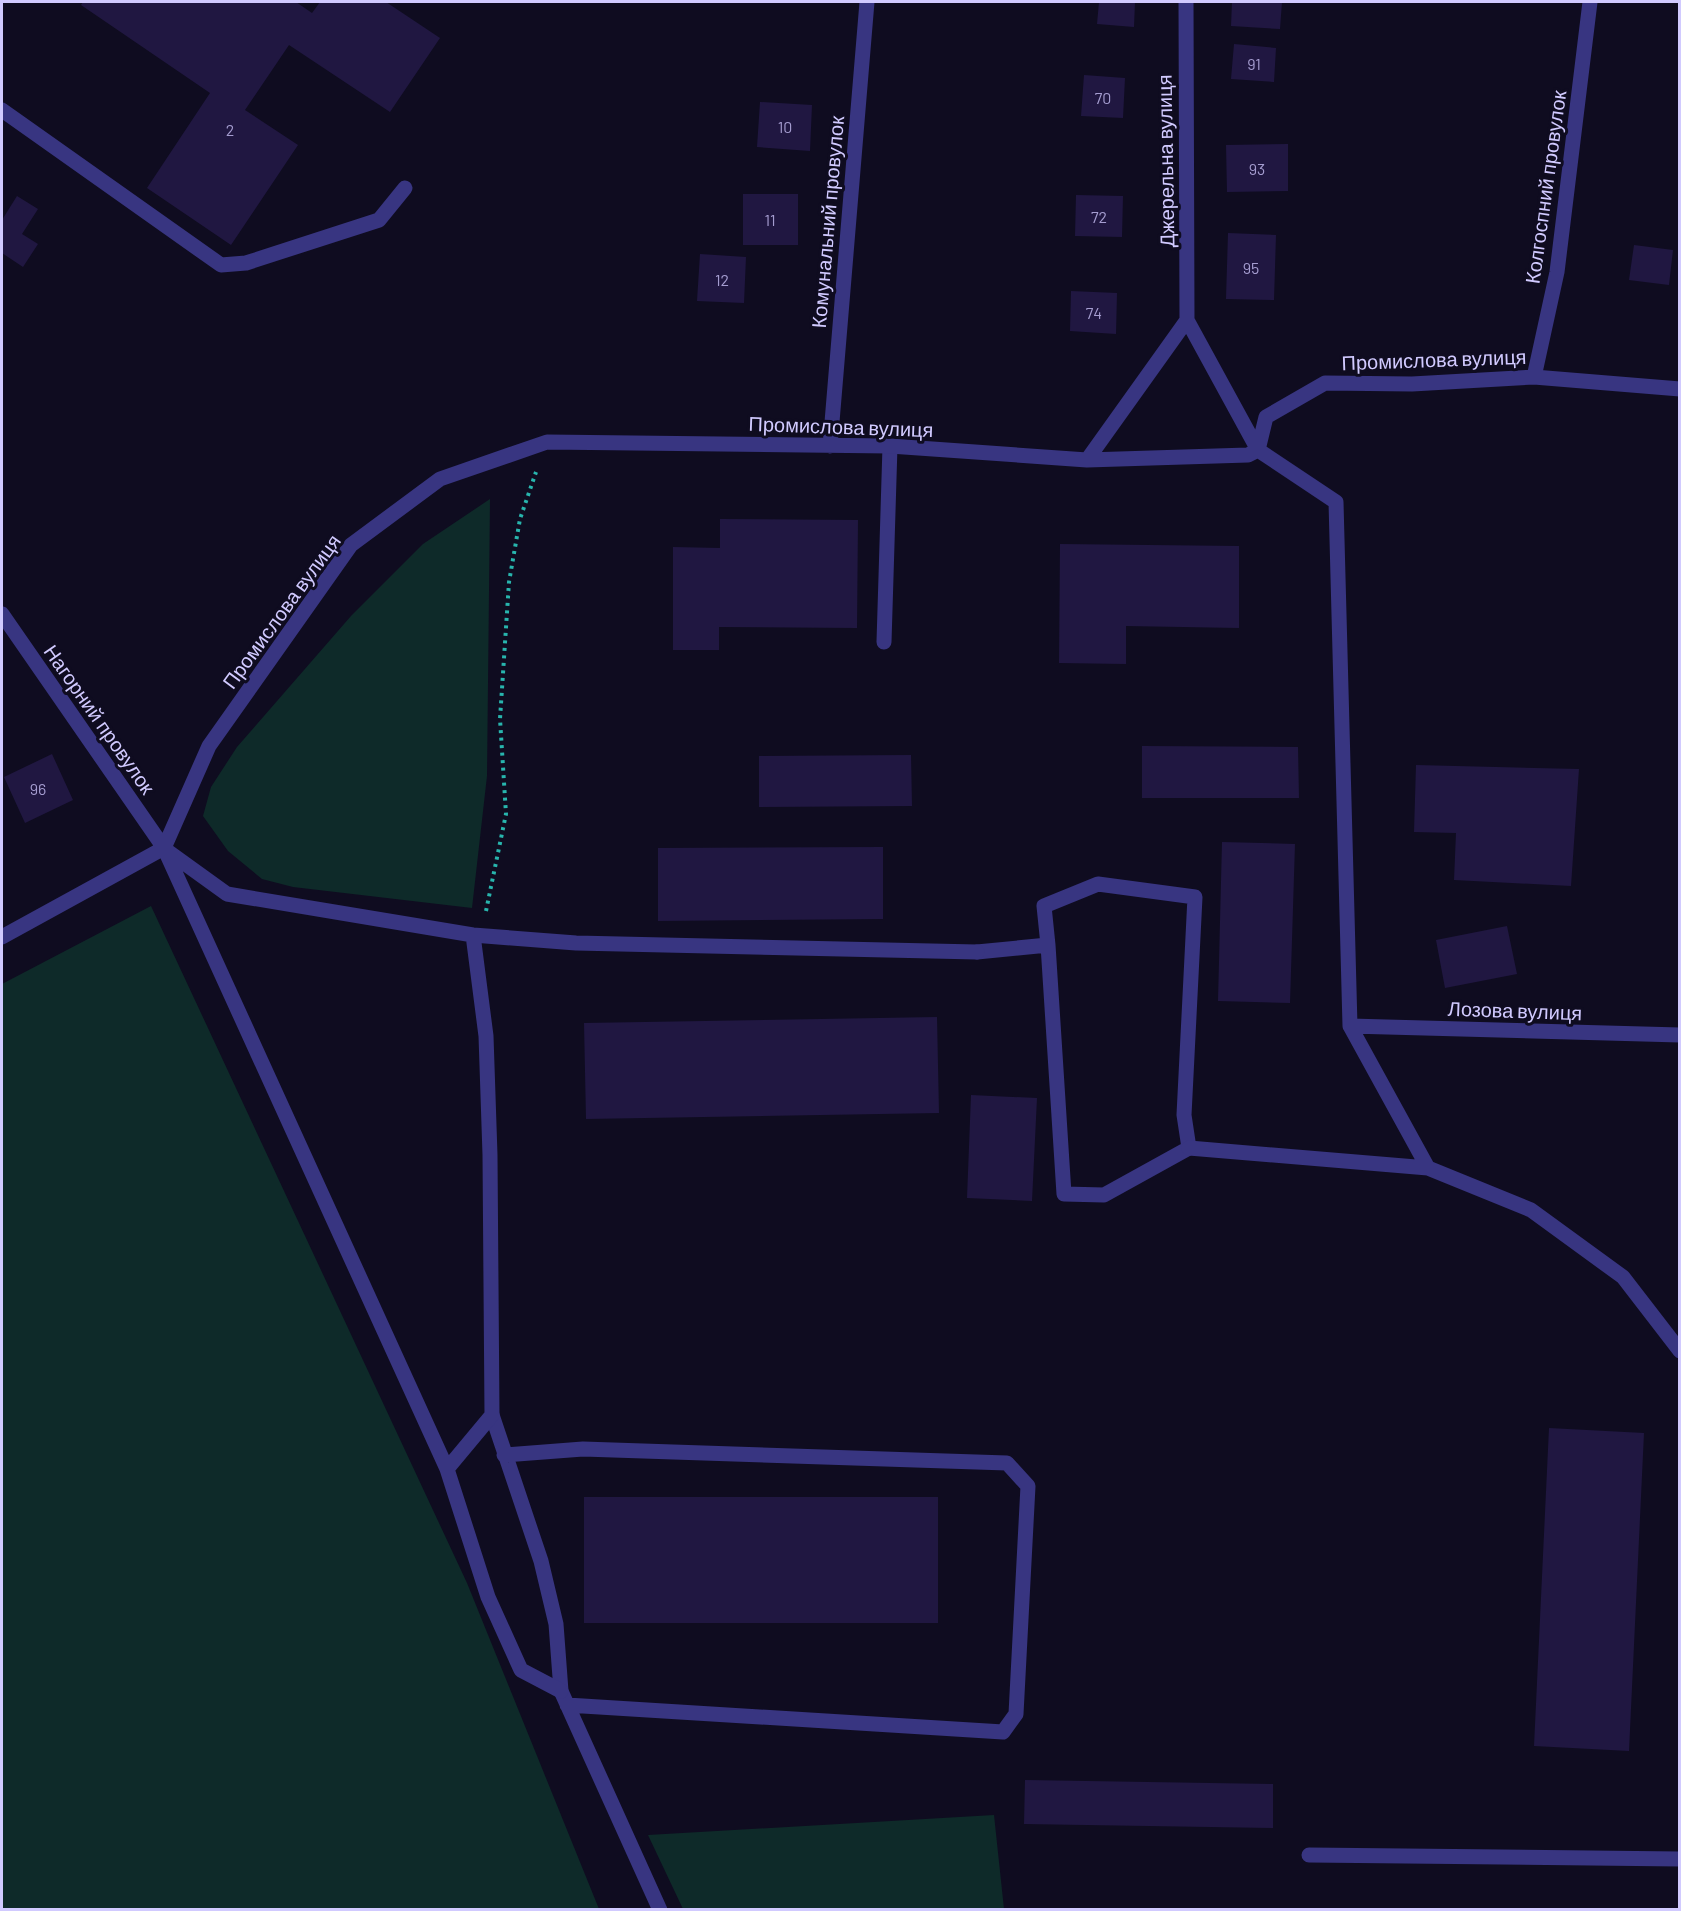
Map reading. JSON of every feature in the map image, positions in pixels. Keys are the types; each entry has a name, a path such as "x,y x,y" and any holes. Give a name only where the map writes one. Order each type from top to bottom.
{"street":[{"name":"Комунальний провулок","path":"830,446 867,2"},
{"name":"Джерельна вулиця","path":"1186,2 1187,320"},
{"name":"Колгоспний провулок","path":"1534,377 1557,272 1590,2"},
{"path":"2,110 221,265 246,263 379,220 405,188"},
{"path":"1088,460 1187,320 1258,450 1336,502 1350,1026 1428,1168"},
{"name":"Промислова вулиця","path":"164,848 209,746 351,545 440,479 547,442 890,446 1088,460 1248,455 1258,450 1266,417 1325,383 1412,384 1534,377 1680,388"},
{"path":"884,642 890,446"},
{"name":"Нагорний провулок","path":"2,614 164,848"},
{"path":"164,848 227,894 473,935 576,943 977,952 1048,945"},
{"path":"2,937 164,848"},
{"path":"164,848 447,1469 488,1597 521,1670 564,1698 1003,1732 1016,1714 1028,1486 1007,1463 583,1449 504,1455"},
{"path":"1190,1148 1184,1115 1195,897 1098,884 1044,906 1064,1194 1104,1195 1190,1148 1428,1168 1531,1210 1623,1277 1680,1351"},
{"path":"473,935 486,1036 490,1155 492,1415 541,1561 556,1624 564,1698 660,1910"},
{"name":"Лозова вулиця","path":"1350,1026 1680,1035"},
{"path":"447,1469 492,1415"},
{"path":"1309,1855 1680,1859"}],"path":[{"path":"473,935 488,908 506,814 500,719 508,582 520,519 547,442"}],"green space":[{"path":"490,499 487,776 472,908 293,887 262,879 228,851 203,816 211,787 237,747 351,616 423,544"},
{"path":"151,906 467,1583 599,1909 2,1909 2,984"},
{"path":"994,1815 1004,1909 683,1909 648,1835"}],"building":[{"path":"83,2 296,2 312,13 320,2 386,2 440,38 390,112 289,45 245,110 298,145 231,245 147,188 210,93 81,5"},
{"path":"1099,2 1135,2 1134,27 1097,24"},
{"path":"1232,2 1282,2 1280,29 1231,26"},
{"path":"1234,44 1276,48 1274,82 1231,79"},
{"path":"1084,75 1125,78 1123,118 1081,116"},
{"path":"760,102 812,105 810,151 757,147"},
{"path":"1288,144 1288,191 1227,192 1226,145"},
{"path":"743,194 798,194 798,245 743,245"},
{"path":"1076,195 1123,196 1122,237 1075,236"},
{"path":"17,196 38,209 22,234 38,244 23,267 2,253 2,220"},
{"path":"1228,233 1276,235 1274,300 1226,299"},
{"path":"1634,245 1673,250 1669,285 1629,280"},
{"path":"700,254 746,257 744,303 697,301"},
{"path":"1071,291 1117,293 1116,334 1070,331"},
{"path":"720,519 858,520 857,628 719,627 719,650 673,650 673,547 720,548"},
{"path":"1060,544 1239,546 1239,628 1126,626 1126,664 1059,663"},
{"path":"1142,746 1298,747 1299,798 1142,798"},
{"path":"52,754 73,800 25,823 4,777"},
{"path":"911,755 912,806 759,807 759,756"},
{"path":"1416,765 1579,769 1571,886 1454,880 1456,833 1414,832"},
{"path":"1222,842 1295,844 1290,1003 1218,1001"},
{"path":"883,847 883,919 658,921 658,848"},
{"path":"1507,926 1517,974 1445,988 1436,940"},
{"path":"937,1017 939,1113 586,1119 584,1023"},
{"path":"971,1095 1037,1098 1032,1201 967,1198"},
{"path":"1549,1428 1644,1433 1629,1751 1534,1746"},
{"path":"584,1497 938,1497 938,1623 584,1623"},
{"path":"1025,1780 1273,1784 1273,1828 1024,1824"}]}
